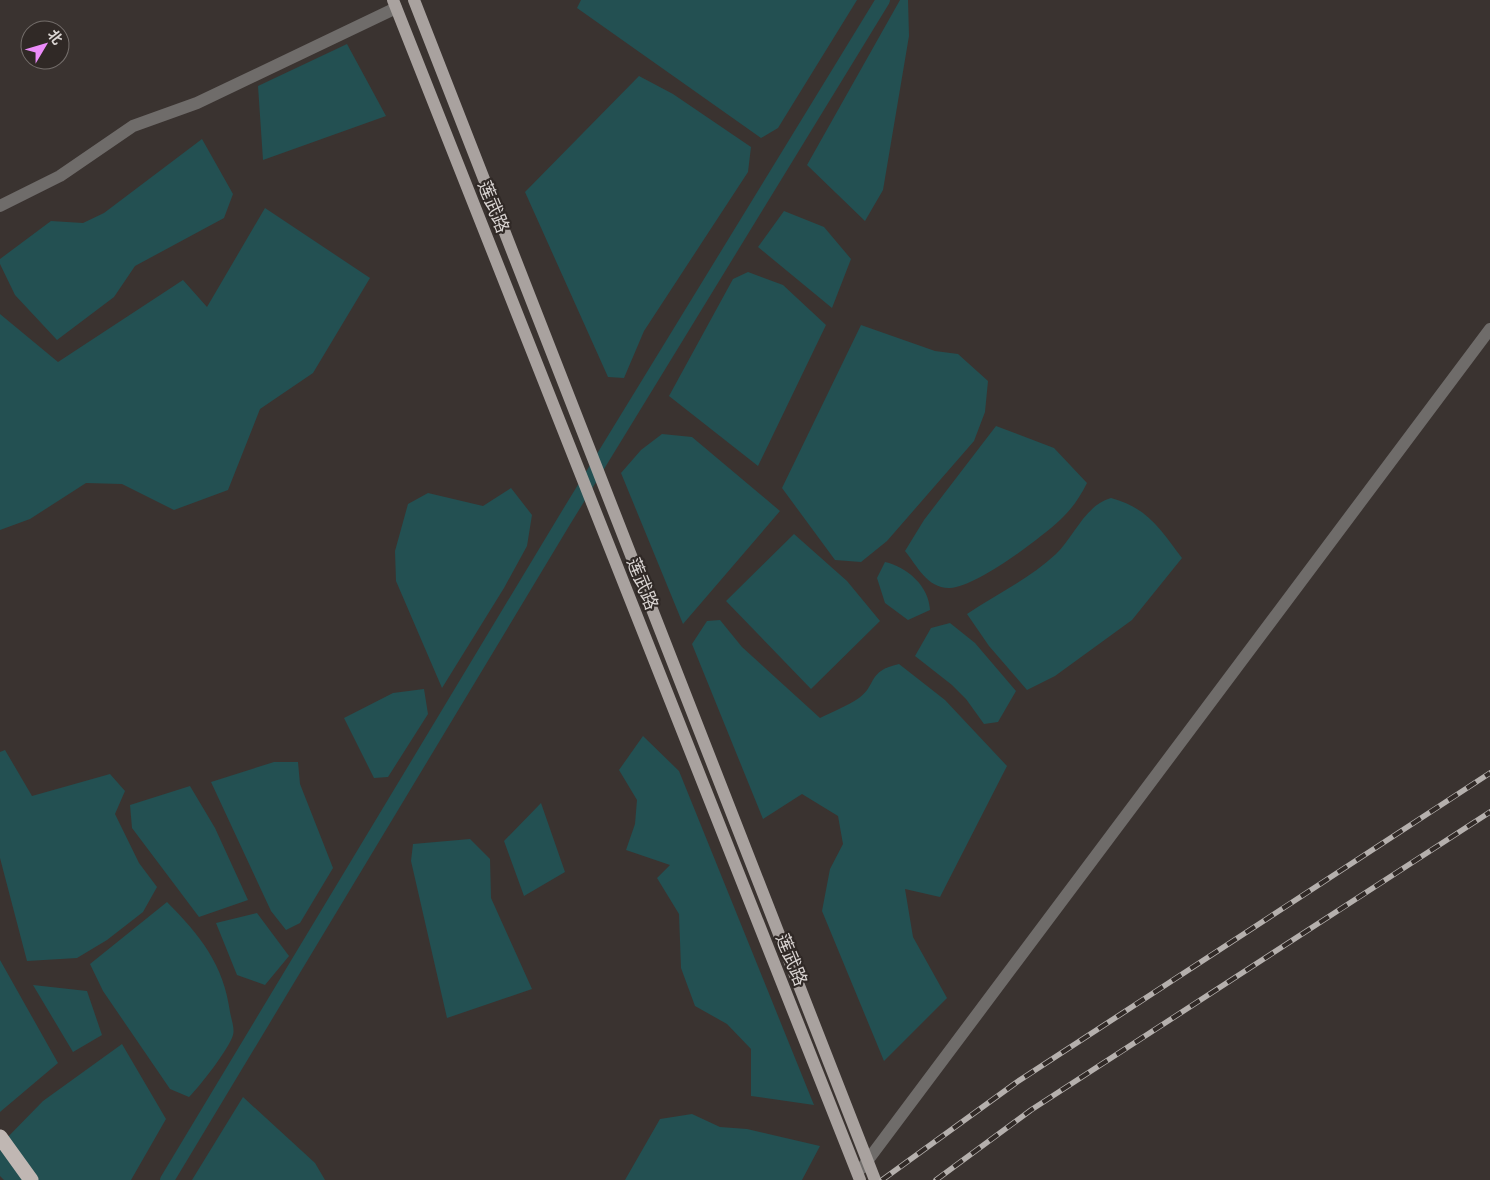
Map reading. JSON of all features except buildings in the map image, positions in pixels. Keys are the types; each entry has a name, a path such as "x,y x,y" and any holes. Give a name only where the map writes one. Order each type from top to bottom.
{"highway":[{"path":"0,1136 31,1180"}],"main road":[{"name":"莲武路","path":"414,0 875,1180"},
{"name":"莲武路","path":"394,4 858,1177"}],"street":[{"path":"0,206 60,176 133,126 197,103 394,4"},
{"path":"858,1177 867,1161 1490,329"}],"water":[{"path":"581,0 857,0 778,128 761,138 577,8"},
{"path":"900,0 908,0 909,36 883,190 865,221 807,165"},
{"path":"347,44 386,116 263,160 258,86"},
{"path":"639,76 673,94 751,147 748,172 644,331 624,378 608,377 525,192"},
{"path":"202,139 233,194 224,218 135,266 114,297 57,340 15,295 0,264 0,259 51,221 83,223 104,213"},
{"path":"265,208 370,278 313,373 260,409 228,490 174,510 122,484 86,483 30,519 0,530 0,314 58,362 183,280 207,307"},
{"path":"784,211 824,227 851,259 832,308 758,247"},
{"path":"748,272 783,285 826,325 758,466 669,396 733,279"},
{"path":"861,325 935,351 958,354 988,381 985,412 974,441 887,541 861,562 835,560 782,488"},
{"path":"996,426 1054,448 1087,483 1082,493 1064,516 1008,560 961,586 950,588 935,585 924,576 905,551 924,520"},
{"path":"662,434 692,437 780,511 683,624 621,473 641,450"},
{"path":"511,488 532,515 527,546 504,588 442,688 396,581 395,551 408,504 428,493 483,506"},
{"path":"1111,498 1124,502 1144,514 1160,529 1182,558 1132,620 1055,676 1027,690 989,646 967,614 1024,579 1046,563 1062,547 1080,522 1094,507"},
{"path":"794,534 847,581 880,621 811,689 726,601"},
{"path":"885,562 901,568 915,579 926,593 930,610 908,620 885,603 877,578"},
{"path":"720,620 742,647 820,718 859,698 865,693 877,674 882,670 899,664 945,700 1007,766 940,897 905,889 913,937 947,998 884,1061 822,911 830,869 843,844 838,816 802,794 763,819 692,644 707,621"},
{"path":"950,623 975,643 1016,691 998,722 984,724 966,699 952,685 915,656 931,628"},
{"path":"424,689 428,714 388,777 374,778 344,718 393,693"},
{"path":"643,736 679,771 814,1105 751,1096 751,1049 727,1024 695,1006 681,968 679,914 657,878 670,865 626,850 635,824 637,800 619,770"},
{"path":"5,750 32,796 110,774 125,791 115,814 139,863 157,887 143,912 107,940 77,958 27,961 0,858 0,752"},
{"path":"274,762 298,762 300,784 333,868 300,923 286,930 271,911 211,782"},
{"path":"190,786 215,828 248,900 199,917 132,828 130,805"},
{"path":"541,803 565,872 524,896 504,841"},
{"path":"470,839 490,859 491,898 532,989 447,1018 411,861 413,844"},
{"path":"167,902 190,926 216,965 227,995 233,1027 233,1035 226,1049 189,1097 170,1089 103,991 90,964"},
{"path":"257,913 289,956 265,985 237,975 216,923"},
{"path":"0,960 58,1063 0,1112"},
{"path":"33,985 87,991 102,1035 73,1052"},
{"path":"122,1044 166,1119 131,1180 4,1180 0,1176 0,1145 43,1101"},
{"path":"243,1097 315,1163 325,1180 192,1180"},
{"path":"692,1114 720,1127 747,1129 820,1146 802,1180 625,1180 660,1119"}],"waterway":[{"path":"167,1180 564,521 883,0"}],"railway":[{"path":"882,1180 1017,1082 1490,773"},
{"path":"936,1180 1031,1110 1490,812"}]}
